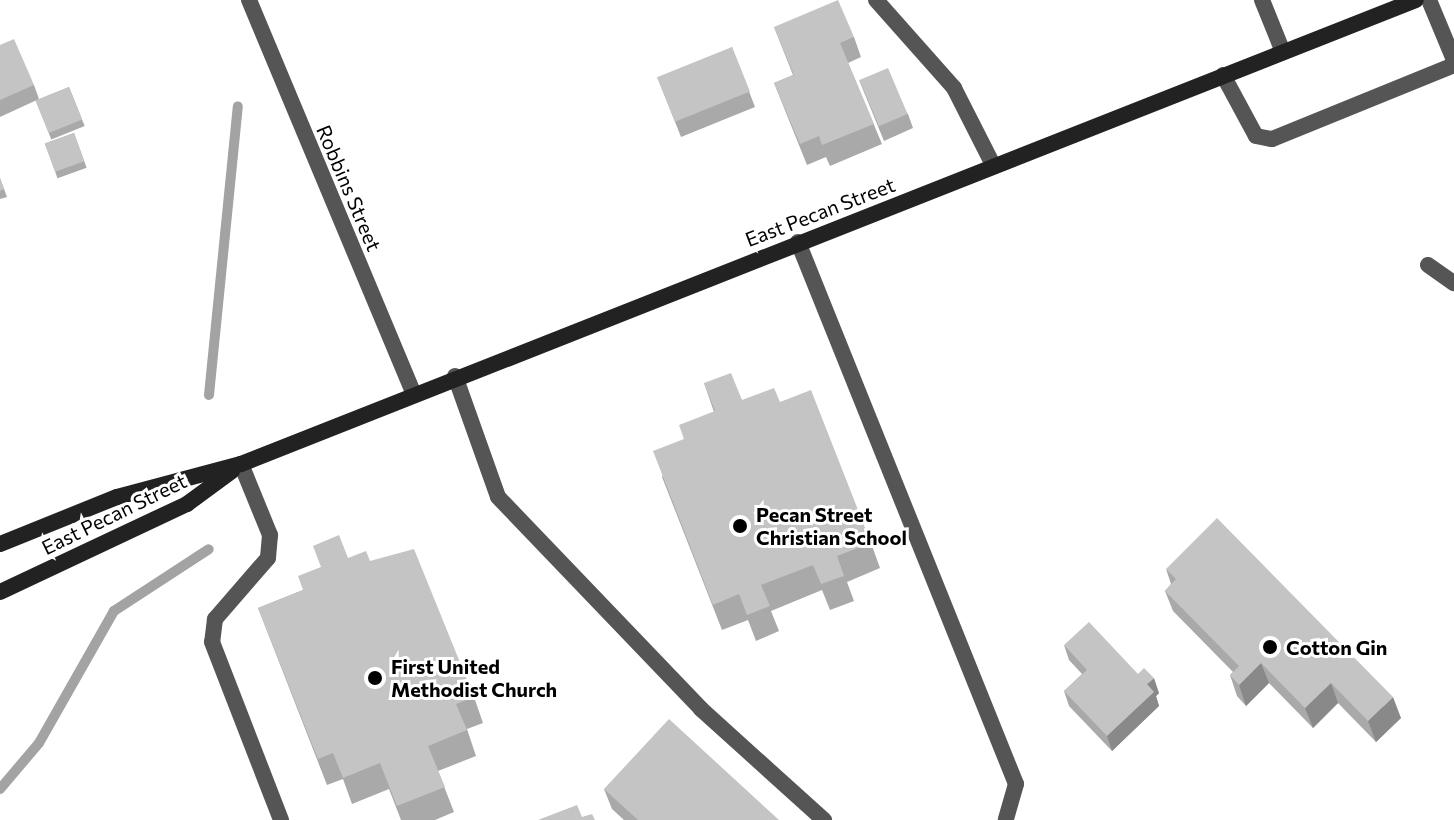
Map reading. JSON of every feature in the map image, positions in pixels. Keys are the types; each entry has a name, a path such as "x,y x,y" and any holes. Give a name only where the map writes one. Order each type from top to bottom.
{"main road":[{"name":"East Pecan Street","path":"0,544 117,497 241,464 413,392 1416,0"},
{"name":"East Pecan Street","path":"0,592 187,504 241,464"}],"street":[{"name":"Robbins Street","path":"249,0 413,392"},
{"path":"876,0 954,88 993,165"},
{"path":"1262,0 1283,52"},
{"path":"1223,75 1256,136 1272,139 1454,62 1429,0"},
{"path":"798,242 1016,784 1006,820"},
{"path":"1428,265 1454,283"},
{"path":"455,376 498,497 701,709 824,820"},
{"path":"241,464 270,535 268,558 215,619 212,642 281,820"}],"building":[{"path":"838,0 854,37 840,43 874,124 822,145 819,136 800,144 774,83 794,75 774,27"},
{"path":"14,39 34,85 0,100 0,45"},
{"path":"732,47 750,92 675,122 657,77"},
{"path":"888,68 908,114 879,126 859,80"},
{"path":"69,87 82,119 49,133 36,100"},
{"path":"74,133 84,161 55,172 45,144"},
{"path":"731,373 742,400 774,388 780,402 811,390 871,543 837,556 844,576 821,584 813,565 761,585 770,606 747,615 739,594 713,605 653,451 684,439 679,425 715,411 704,383"},
{"name":"Cotton Gin","path":"1217,518 1393,697 1368,721 1331,683 1305,708 1261,663 1239,685 1230,675 1239,666 1165,591 1176,579 1166,569"},
{"name":"First United Methodist Church","path":"339,535 348,558 366,551 370,561 414,549 474,697 456,704 467,730 428,746 445,787 397,806 380,763 343,778 333,753 318,759 258,608 303,590 298,576 321,567 313,546"},
{"path":"1089,622 1138,674 1144,668 1154,678 1147,684 1154,692 1107,736 1064,691 1087,670 1064,645"},
{"path":"669,719 779,820 638,820 604,789"},
{"path":"577,805 582,817 592,814 595,820 538,820"}],"waterway":[{"path":"209,395 238,106"},
{"path":"0,789 39,743 114,611 209,549"}],"place":[{"name":"Pecan Street Christian School","path":"740,526"},
{"name":"Cotton Gin","path":"1270,647"},
{"name":"First United Methodist Church","path":"375,678"}]}
